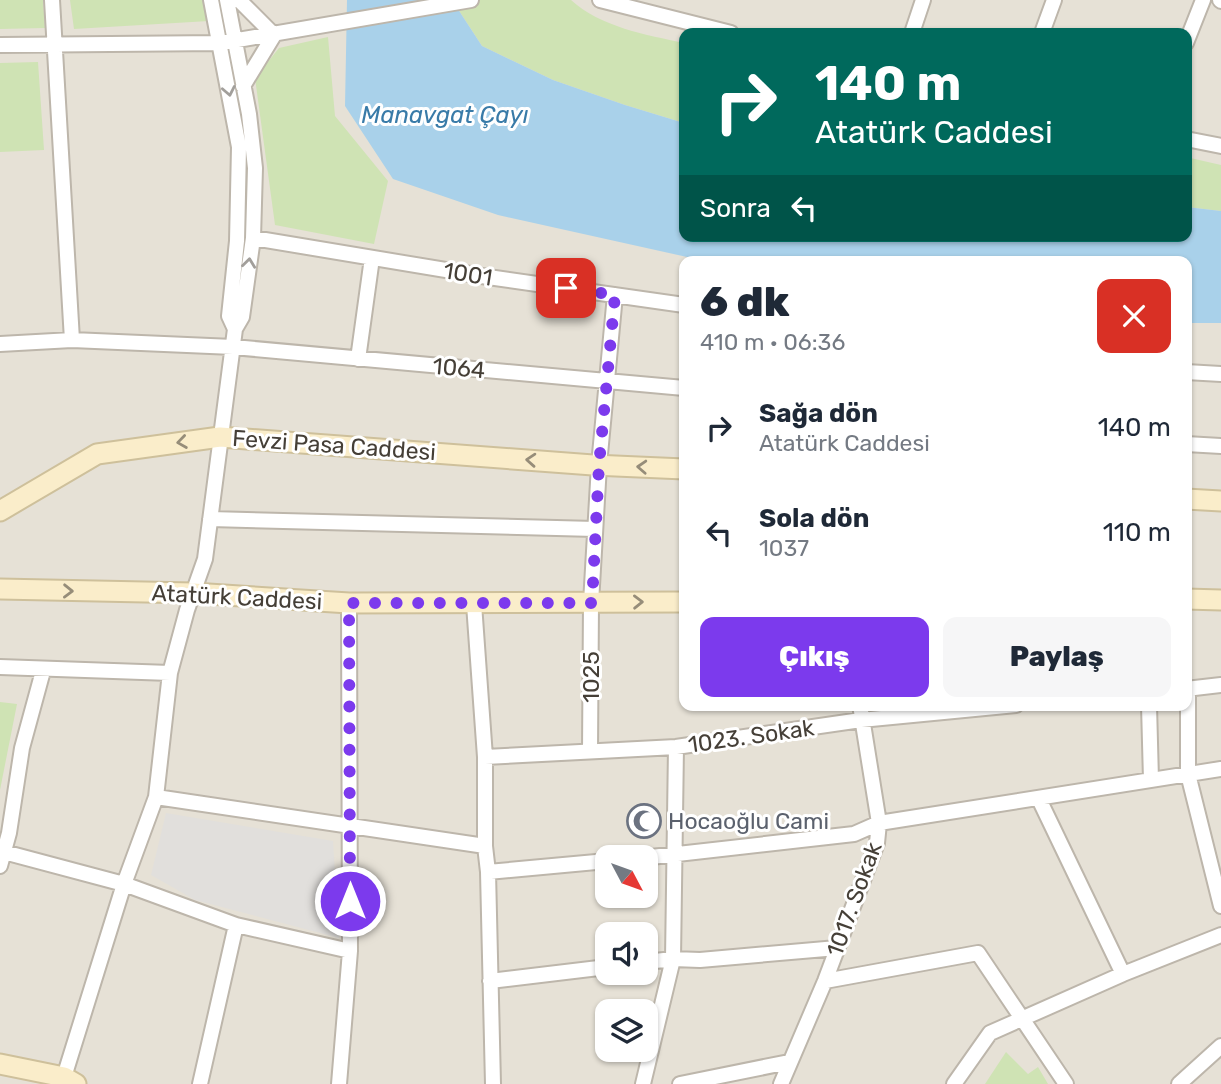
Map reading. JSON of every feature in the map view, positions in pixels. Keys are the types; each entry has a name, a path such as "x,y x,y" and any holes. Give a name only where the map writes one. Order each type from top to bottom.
{"street":[{"path":"52,0 72,340"},
{"path":"211,0 241,164 237,242 229,316 235,329"},
{"path":"0,1064 66,1082 124,884 156,797 170,673 179,636 205,559 235,329 242,317 253,238 254,150 227,0"},
{"path":"239,0 274,35"},
{"path":"0,45 220,43 471,0"},
{"path":"600,0 621,3 713,28"},
{"path":"914,28 923,0"},
{"path":"1044,28 1055,0"},
{"path":"1192,28 1203,0"},
{"path":"243,86 274,35"},
{"path":"1192,140 1221,146"},
{"name":"1001","path":"253,238 679,304"},
{"path":"358,359 372,258"},
{"name":"1025","path":"590,751 592,603 599,465 615,295"},
{"name":"1064","path":"0,344 72,340 233,347 679,388"},
{"path":"1192,372 1221,374"},
{"name":"Fevzi Pasa Caddesi","path":"0,511 97,454 220,437 679,469"},
{"path":"1192,444 1221,446"},
{"path":"1192,499 1221,501"},
{"path":"210,519 596,529"},
{"name":"Atatürk Caddesi","path":"0,589 193,593 349,603 679,602"},
{"path":"1192,599 1221,600"},
{"path":"339,1084 350,951 349,603"},
{"path":"474,604 485,757 485,846 488,872 493,1084"},
{"path":"0,667 43,671 170,673"},
{"path":"43,671 22,748 2,856 124,884 236,925 350,951"},
{"path":"1192,688 1221,685"},
{"name":"1023. Sokak","path":"485,757 676,747 860,713 899,711"},
{"path":"1149,711 1151,780"},
{"path":"1187,711 1188,774 1221,906"},
{"name":"1017. Sokak","path":"781,1084 825,981 877,843 879,823 860,713"},
{"path":"643,1084 673,959 676,747"},
{"path":"658,856 854,834 879,823 1221,769"},
{"path":"156,797 485,846"},
{"path":"1039,799 1123,974"},
{"path":"488,872 595,862"},
{"path":"200,1084 236,925"},
{"path":"954,1084 989,1033 1123,974 1221,936"},
{"path":"658,961 700,960 837,948"},
{"path":"825,981 978,953 1066,1084"},
{"path":"491,982 595,969"},
{"path":"1179,1084 1221,1046"},
{"path":"680,1084 789,1062"}],"shaded area":[{"path":"0,0 1221,0 1221,1084 0,1084"},
{"path":"166,813 333,841 339,938 195,900 151,875"}],"green space":[{"path":"0,0 43,0 45,28 0,29"},
{"path":"70,0 204,0 209,21 74,29"},
{"path":"452,0 571,0 610,23 679,42 679,121 553,80 482,46"},
{"path":"328,37 335,116 388,181 374,244 275,225 255,78 279,48"},
{"path":"38,62 44,150 0,152 0,63"},
{"path":"1192,158 1221,165 1221,211 1192,208"},
{"path":"0,702 17,704 0,790"},
{"path":"1006,1052 1028,1074 1038,1067 1048,1084 985,1084"}],"water":[{"name":"Manavgat Çayı","path":"347,0 452,0 482,46 553,80 679,121 679,242 1192,242 1192,208 1221,211 1221,323 1192,323 1192,256 682,256 498,215 393,179 345,106"}],"place":[{"name":"Hocaoğlu Cami","path":"644,821"}],"route":[{"path":"350,901 349,603 592,603 599,465 615,295 566,288"}]}
